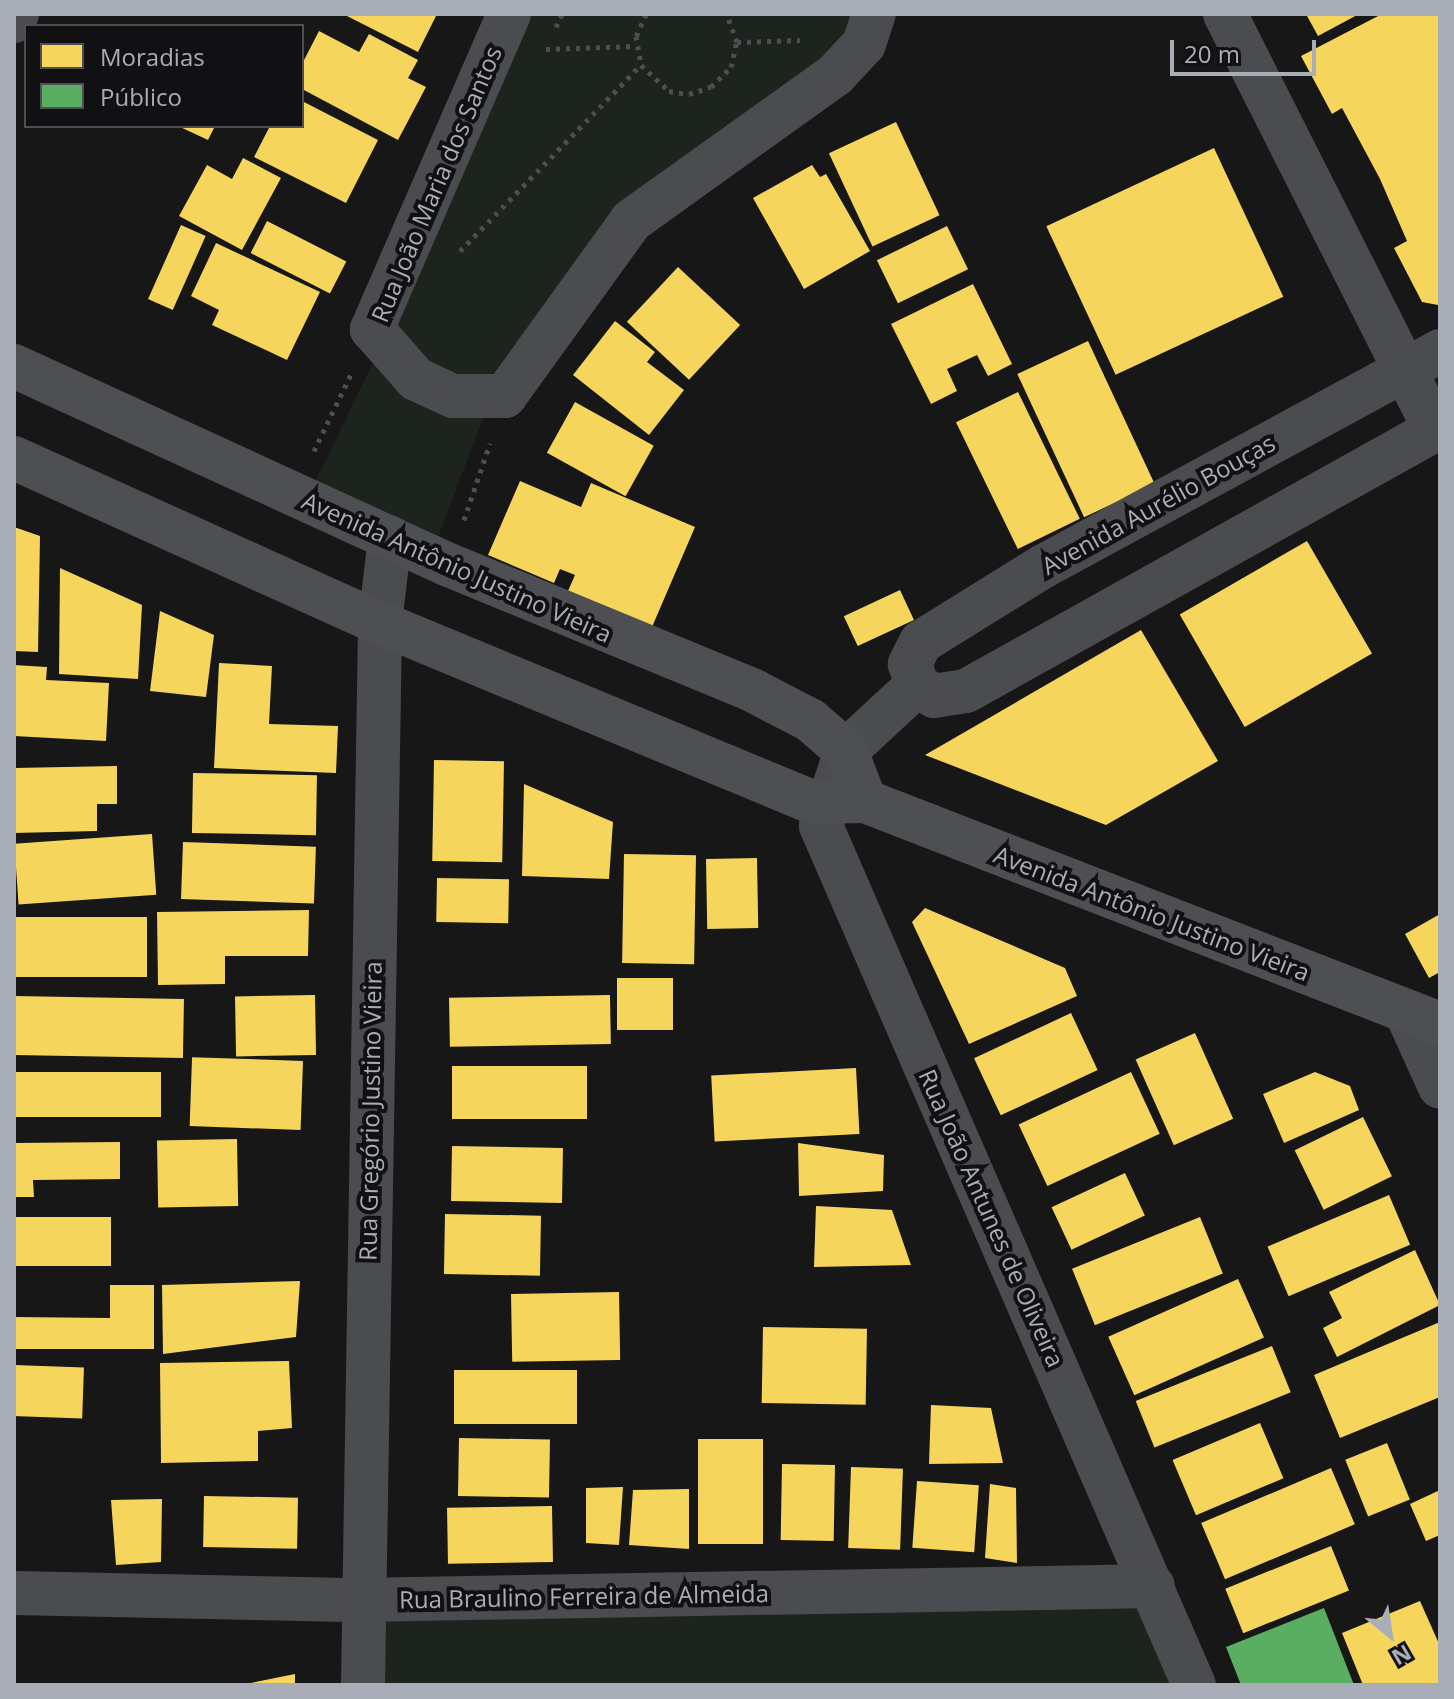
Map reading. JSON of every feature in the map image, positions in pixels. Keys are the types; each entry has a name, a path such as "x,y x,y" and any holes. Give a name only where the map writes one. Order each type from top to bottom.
{"main road":[{"name":"Avenida Antônio Justino Vieira","path":"14,366 449,565 754,691 810,720 846,751 865,801"},
{"name":"Avenida Antônio Justino Vieira","path":"14,458 380,623 823,806 865,801 1423,1018"}],"street":[{"path":"14,21 17,14"},
{"name":"Rua João Maria dos Santos","path":"505,396 433,390 372,329 509,14"},
{"path":"505,396 631,221 835,75 864,44 874,14"},
{"path":"823,806 846,751 917,685 934,696 966,691 1437,429 1422,360 1225,14"},
{"name":"Avenida Aurélio Bouças","path":"917,685 910,664 921,642 1042,567 1422,360"},
{"name":"Rua Gregório Justino Vieira","path":"363,1685 359,1600 380,623 390,538"},
{"name":"Rua João Antunes de Oliveira","path":"823,806 828,844 1194,1685"},
{"path":"1423,1018 1440,1087"},
{"name":"Rua Braulino Ferreira de Almeida","path":"14,1593 359,1600 1153,1586"}],"path":[{"path":"540,63 562,14"},
{"path":"646,14 636,46 641,65 669,91 689,94 725,77 737,42 727,14"},
{"path":"737,42 814,39"},
{"path":"546,49 636,46"},
{"path":"467,228 455,256 641,65"},
{"path":"293,494 372,329"},
{"path":"449,565 505,396"}],"shaded area":[{"path":"522,14 865,14 860,32 696,155 494,390 436,542 314,484 397,314"},
{"path":"1153,1586 1194,1685 363,1685 359,1600"}],"building: Moradias":[{"path":"343,14 437,14 418,52"},
{"path":"1306,14 1359,14 1318,36"},
{"path":"1382,14 1440,14 1438,305 1422,302 1394,248 1407,241 1380,179 1342,108 1332,114 1301,56"},
{"path":"319,31 359,52 369,34 418,60 408,78 426,87 398,140 304,90 304,60"},
{"path":"304,102 378,140 346,203 254,157 269,128 304,128"},
{"path":"896,122 940,215 872,247 829,153"},
{"path":"182,128 214,128 208,140"},
{"path":"1214,148 1283,297 1116,375 1046,226"},
{"path":"243,158 281,178 242,250 179,216 207,165 232,179"},
{"path":"812,165 820,177 826,174 870,251 804,289 753,198"},
{"path":"267,221 346,261 330,293 251,253"},
{"path":"181,225 206,236 173,310 148,299"},
{"path":"947,226 968,269 898,303 877,260"},
{"path":"216,243 320,292 287,360 212,325 219,310 191,296"},
{"path":"678,267 740,325 689,380 627,322"},
{"path":"973,284 1012,364 988,376 977,355 947,369 957,391 931,404 891,324"},
{"path":"615,321 655,352 647,362 684,390 649,435 573,375"},
{"path":"1088,341 1155,484 1084,517 1017,374"},
{"path":"1018,392 1080,519 1018,549 956,422"},
{"path":"575,402 654,446 626,496 547,453"},
{"path":"520,481 581,507 591,483 695,527 652,627 568,591 575,575 560,569 554,583 488,555"},
{"path":"14,527 40,536 38,652 14,651"},
{"path":"1307,541 1372,654 1245,727 1180,614"},
{"path":"60,568 142,605 138,679 59,674"},
{"path":"900,590 914,620 858,646 844,616"},
{"path":"160,611 214,635 206,697 150,691"},
{"path":"1141,630 1218,761 1106,825 925,755"},
{"path":"219,663 272,666 269,724 338,726 336,773 214,768"},
{"path":"14,665 47,667 46,680 109,683 106,741 14,736"},
{"path":"434,760 504,761 502,862 432,861"},
{"path":"117,766 117,804 97,804 97,831 14,833 14,768"},
{"path":"193,773 317,775 316,835 192,833"},
{"path":"524,784 613,822 609,879 522,876"},
{"path":"152,834 156,895 19,904 14,844"},
{"path":"183,842 316,847 314,904 181,899"},
{"path":"624,854 696,855 694,964 622,963"},
{"path":"757,858 758,928 707,929 706,859"},
{"path":"437,878 509,879 508,923 436,922"},
{"path":"925,908 1065,968 1077,996 969,1044 912,922"},
{"path":"309,910 308,956 225,956 225,984 158,985 157,912"},
{"path":"1440,914 1440,972 1429,978 1405,934"},
{"path":"14,917 147,917 147,977 14,977"},
{"path":"617,978 673,978 673,1030 617,1030"},
{"path":"315,995 316,1055 236,1056 235,996"},
{"path":"610,995 611,1044 450,1047 449,998"},
{"path":"14,996 184,999 183,1058 14,1055"},
{"path":"1071,1013 1098,1070 1001,1115 974,1058"},
{"path":"1195,1033 1233,1119 1174,1145 1136,1059"},
{"path":"192,1057 303,1061 301,1130 190,1126"},
{"path":"452,1066 587,1066 587,1119 452,1119"},
{"path":"856,1068 859,1134 715,1141 711,1076"},
{"path":"14,1072 161,1072 161,1117 14,1117"},
{"path":"1131,1072 1160,1134 1047,1186 1019,1124"},
{"path":"1315,1072 1350,1086 1359,1110 1284,1143 1263,1094"},
{"path":"1363,1117 1392,1176 1324,1210 1295,1150"},
{"path":"237,1139 238,1206 158,1207 157,1140"},
{"path":"120,1142 120,1179 33,1180 34,1197 14,1197 14,1143"},
{"path":"798,1143 884,1155 883,1191 799,1196"},
{"path":"452,1146 563,1148 562,1203 451,1201"},
{"path":"1125,1173 1145,1216 1071,1250 1052,1207"},
{"path":"1389,1195 1410,1245 1289,1296 1267,1247"},
{"path":"816,1206 892,1210 911,1265 814,1267"},
{"path":"445,1214 541,1216 540,1276 444,1274"},
{"path":"14,1217 111,1217 111,1266 14,1266"},
{"path":"1200,1217 1223,1274 1095,1325 1072,1269"},
{"path":"1415,1250 1440,1305 1337,1357 1323,1328 1342,1318 1329,1292"},
{"path":"1238,1279 1264,1337 1134,1395 1108,1337"},
{"path":"300,1281 296,1337 163,1354 162,1285"},
{"path":"110,1285 154,1285 154,1349 14,1349 14,1317 110,1318"},
{"path":"619,1292 620,1360 512,1362 511,1294"},
{"path":"1440,1322 1440,1397 1340,1438 1314,1375"},
{"path":"763,1327 867,1329 866,1405 762,1403"},
{"path":"1272,1346 1291,1392 1154,1447 1136,1401"},
{"path":"289,1361 292,1428 258,1431 258,1461 161,1463 160,1363"},
{"path":"14,1365 84,1367 82,1418 14,1416"},
{"path":"454,1370 577,1370 577,1424 454,1424"},
{"path":"931,1405 991,1408 1003,1463 929,1464"},
{"path":"1260,1423 1283,1478 1196,1515 1173,1460"},
{"path":"459,1438 550,1440 549,1498 458,1496"},
{"path":"698,1439 763,1439 763,1544 698,1544"},
{"path":"1387,1443 1410,1500 1368,1516 1345,1460"},
{"path":"782,1464 835,1465 834,1541 781,1540"},
{"path":"851,1467 903,1469 900,1550 848,1548"},
{"path":"1331,1468 1355,1524 1225,1579 1201,1523"},
{"path":"917,1481 979,1485 974,1552 912,1548"},
{"path":"990,1484 1016,1488 1017,1563 985,1558"},
{"path":"623,1487 619,1545 586,1543 586,1488"},
{"path":"689,1489 689,1549 629,1545 633,1490"},
{"path":"1440,1490 1440,1535 1426,1541 1410,1504"},
{"path":"204,1496 298,1498 297,1549 203,1547"},
{"path":"162,1499 161,1562 116,1565 111,1500"},
{"path":"552,1506 553,1562 448,1564 447,1508"},
{"path":"1331,1546 1349,1591 1243,1633 1225,1589"},
{"path":"1420,1601 1440,1646 1440,1685 1363,1685 1342,1633"},
{"path":"295,1674 295,1685 246,1685 246,1684"}],"building: Público":[{"path":"1324,1608 1354,1685 1241,1685 1226,1647"}]}
